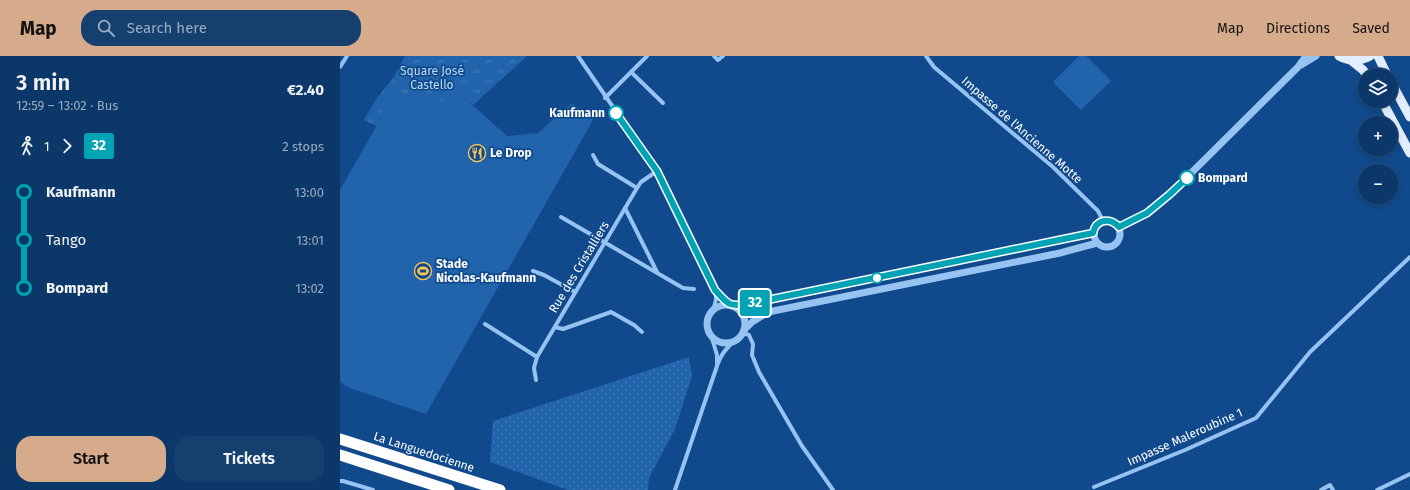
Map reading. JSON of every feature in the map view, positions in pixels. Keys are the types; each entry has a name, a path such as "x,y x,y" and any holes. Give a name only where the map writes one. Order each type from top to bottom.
{"highway":[{"name":"La Languedocienne","path":"340,439 500,490"},
{"path":"340,455 449,490"}],"main road":[{"path":"1339,56 1352,60 1359,60 1370,56"},
{"path":"1378,56 1384,68"},
{"path":"1352,60 1360,68"},
{"path":"1398,95 1410,117"},
{"path":"1386,108 1410,153"}],"street":[{"path":"340,67 347,56"},
{"path":"578,56 657,171 715,290 717,298 716,303 707,322 708,331 711,335 717,355 717,366"},
{"path":"606,98 647,56"},
{"path":"714,56 718,60 723,56"},
{"name":"Impasse de l'Ancienne Motte","path":"926,56 934,67 1064,177 1098,211 1102,221"},
{"path":"1119,227 1147,213 1170,194 1298,67 1306,56"},
{"path":"1298,67 1316,56"},
{"path":"631,72 664,103"},
{"path":"593,156 598,164 637,188"},
{"name":"Rue des Cristalliers","path":"536,380 534,368 537,357 637,188 641,182 657,171"},
{"path":"625,208 657,273"},
{"path":"562,217 683,288 694,289"},
{"path":"1102,221 1112,221 1119,227 1120,235 1117,243 1109,247 1105,247 1097,243 1095,240 1093,233 1096,225 1102,221"},
{"path":"712,311 721,305 733,306 748,304 1093,233"},
{"path":"676,490 721,355 733,342 739,338 752,322 768,312 1060,253 1097,243"},
{"name":"Impasse Maleroubine 1","path":"1094,487 1186,450 1256,418 1310,352 1410,257"},
{"path":"534,271 575,292"},
{"path":"715,290 733,306 740,310 744,316 746,324 744,332"},
{"path":"555,326 563,329 611,312 634,325 642,332"},
{"path":"485,324 537,357"},
{"path":"744,332 751,338 753,344 752,355 758,372 802,446 833,490"},
{"path":"711,335 719,342 733,342"},
{"path":"1377,490 1410,474"},
{"path":"340,481 372,490"},
{"path":"1321,490 1330,485 1333,490"}],"green space":[{"name":"Square José Castello","path":"405,56 527,56 473,105 452,87 448,102 382,112 384,113 377,126 364,120 377,98 394,77"},
{"path":"1079,56 1086,56 1111,81 1081,110 1053,82"},
{"name":"Stade Nicolas-Kaufmann","path":"452,87 507,136 538,133 572,103 593,120 426,414 350,388 340,382 340,190 384,113 382,112 393,92 448,102"},
{"path":"689,357 692,376 675,429 649,478 648,490 568,490 490,462 493,421"}],"bus line":[{"name":"32","path":"616,113 657,171 715,290 726,301 734,306 1093,233 1096,225 1102,221 1112,221 1119,227 1147,213 1187,178"}],"place":[{"name":"Kaufmann","path":"616,113"},
{"name":"Le Drop","path":"477,153"},
{"name":"Bompard","path":"1187,178"},
{"name":"Stade Nicolas-Kaufmann","path":"423,271"}]}
